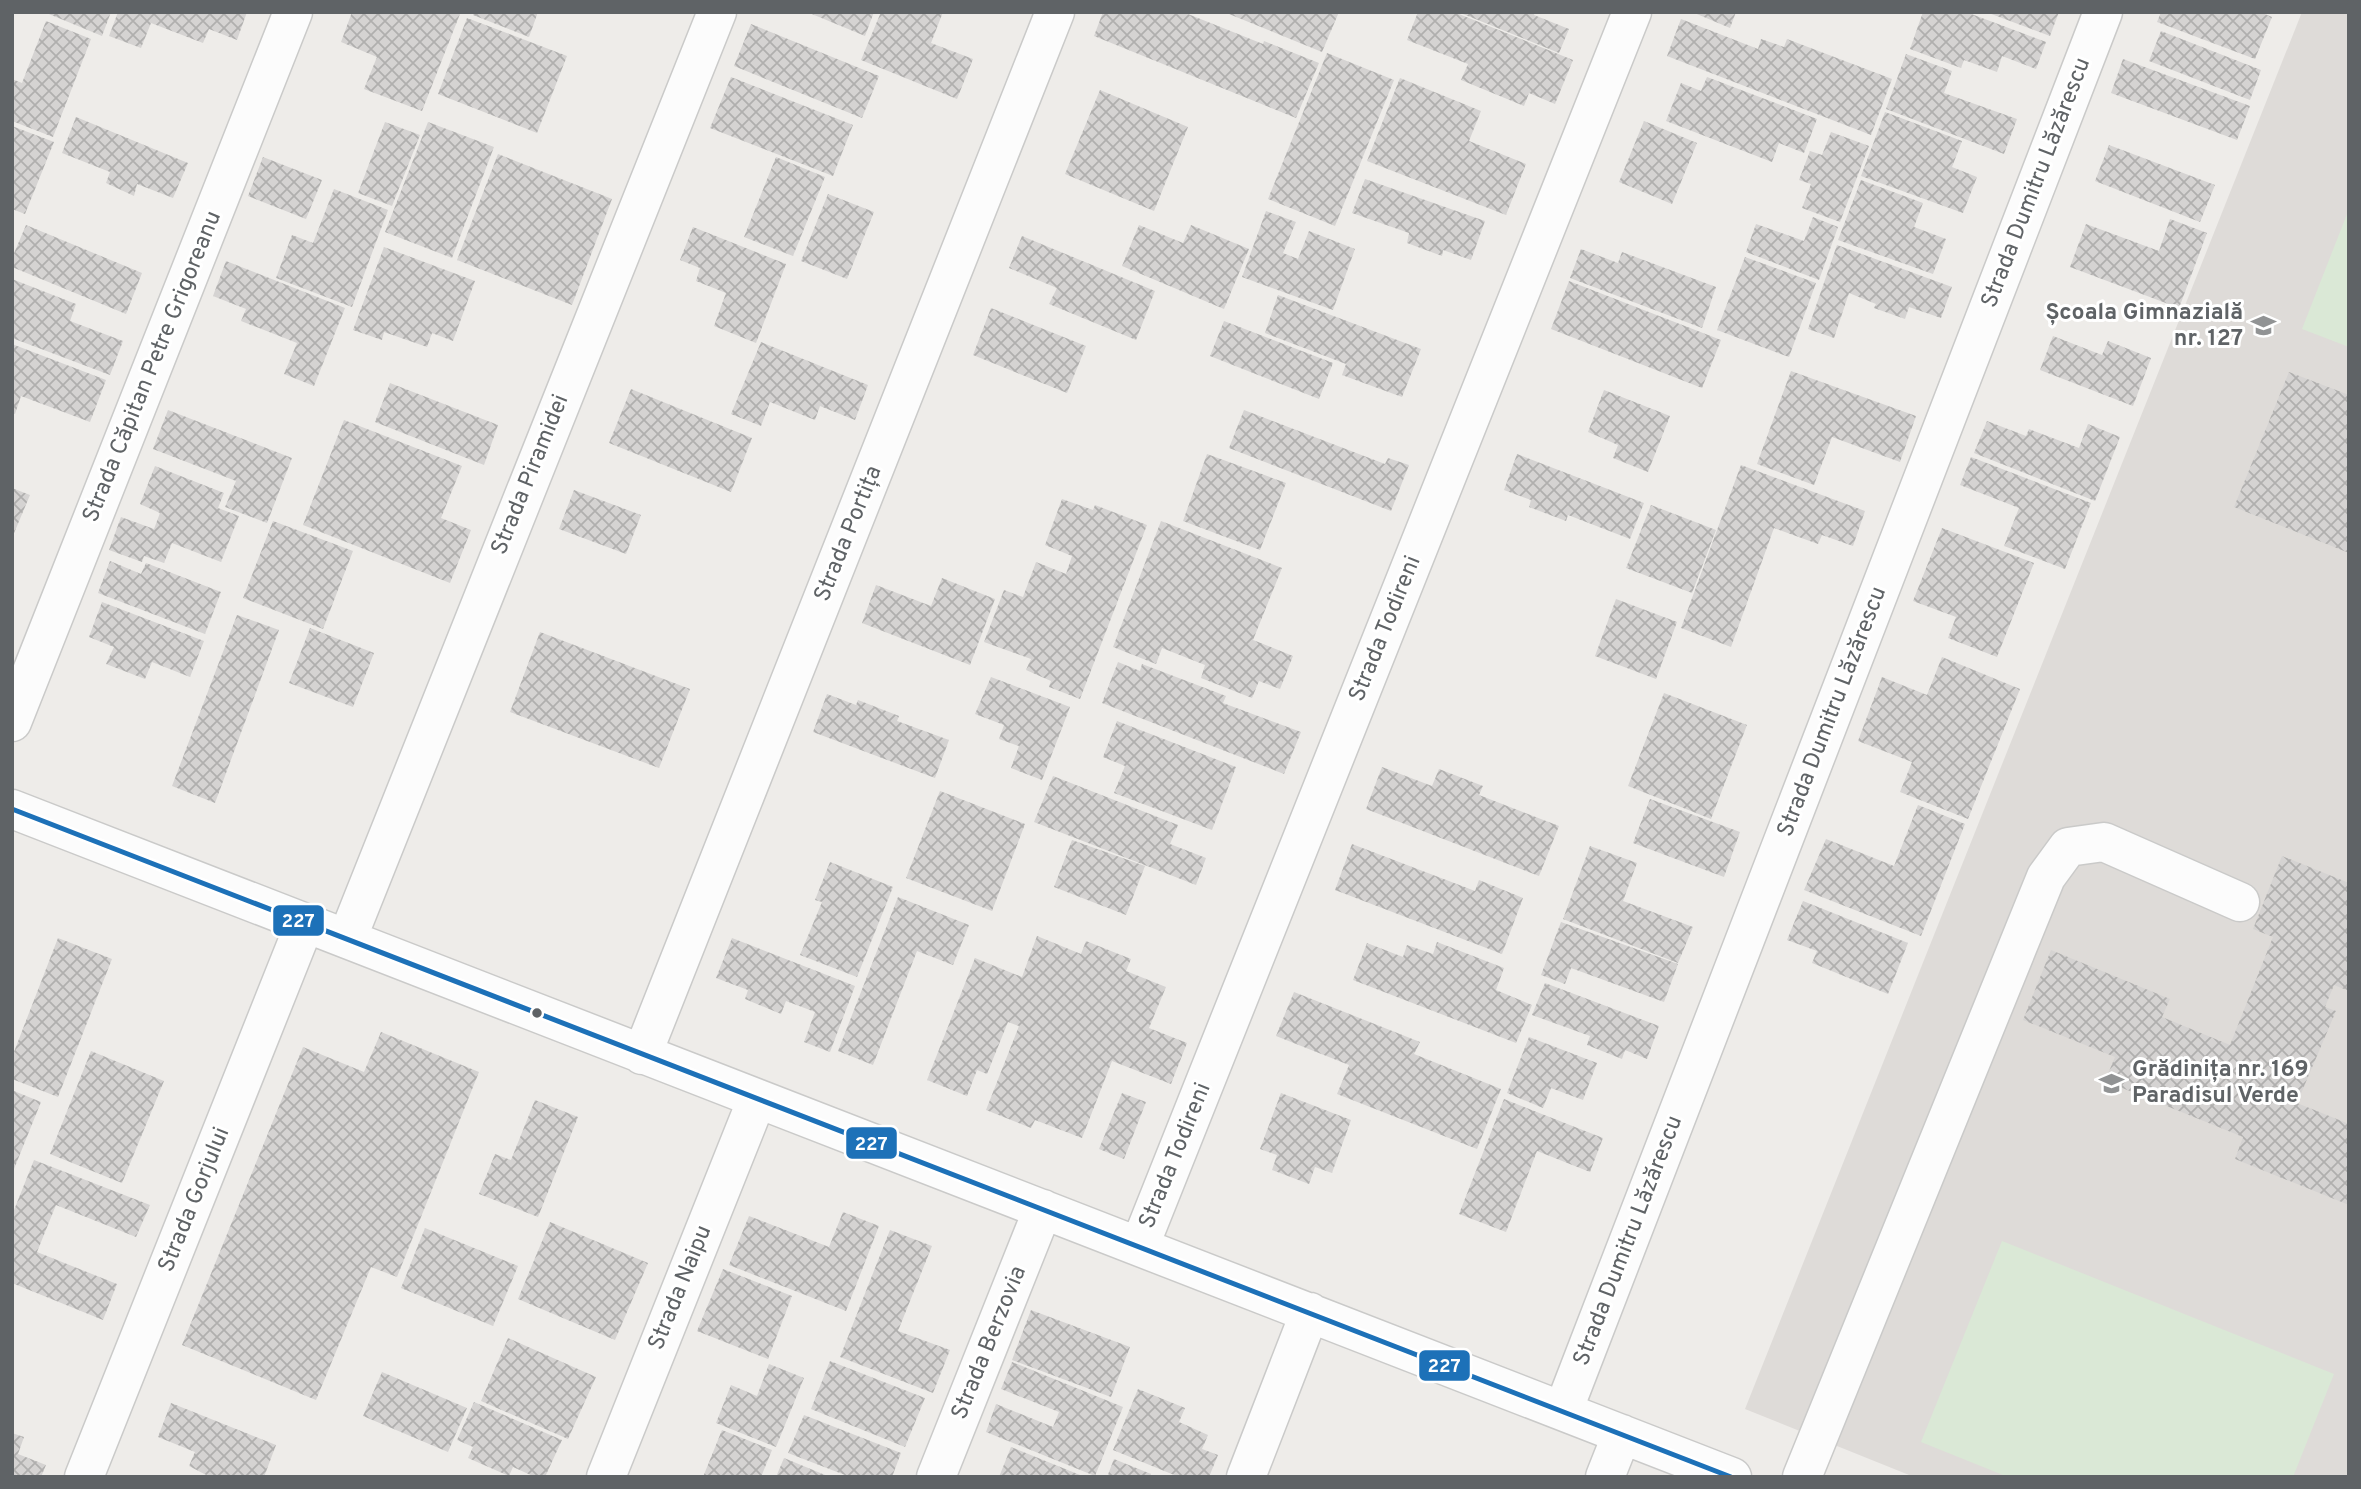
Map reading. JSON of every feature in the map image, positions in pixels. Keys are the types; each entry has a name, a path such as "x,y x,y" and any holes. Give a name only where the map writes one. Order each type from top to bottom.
{"street":[{"name":"Strada Căpitan Petre Grigoreanu","path":"12,722 293,12"},
{"name":"Strada Piramidei","path":"346,939 717,12"},
{"name":"Strada Portița","path":"642,1055 1055,12"},
{"name":"Strada Todireni","path":"1140,1245 1632,12"},
{"name":"Strada Dumitru Lăzărescu","path":"1563,1411 2103,12"},
{"path":"12,809 1732,1477"},
{"path":"1802,1477 2046,877 2067,847 2104,842 2240,902"},
{"name":"Strada Gorjului","path":"84,1477 305,923"},
{"name":"Strada Naipu","path":"606,1477 757,1099"},
{"name":"Strada Berzovia","path":"936,1477 1043,1209"},
{"path":"1246,1477 1310,1312"},
{"path":"1605,1477 1622,1434"}],"shaded area":[{"name":"Grădinița nr. 169 Paradisul Verde","path":"2302,12 2349,12 2349,1477 1914,1477 1745,1409"}],"green space":[{"path":"2349,209 2349,347 2302,329"},
{"path":"2002,1241 2334,1374 2293,1477 2008,1477 1921,1442"}],"building":[{"path":"44,12 111,12 102,36"},
{"path":"118,12 247,12 237,40 209,29 203,43 151,23 141,48 109,36"},
{"path":"352,12 460,14 422,111 364,89 377,57 341,42"},
{"path":"474,12 538,12 529,37 473,15"},
{"path":"807,12 874,12 865,36"},
{"path":"881,12 943,12 931,43 973,59 957,99 861,60"},
{"path":"1103,12 1183,12 1319,63 1296,118 1094,36"},
{"path":"1224,12 1339,12 1322,52"},
{"path":"1418,12 1454,12 1573,60 1555,104 1529,93 1524,106 1461,80 1468,64 1407,40"},
{"path":"1458,12 1535,12 1534,15 1569,29 1559,53"},
{"path":"1692,12 1736,12 1730,28"},
{"path":"1923,12 1966,12 2046,42 2036,69 2002,56 1997,72 1964,60 1961,68 1910,49"},
{"path":"1986,12 2059,12 2050,36"},
{"path":"2161,12 2260,12 2272,17 2255,59 2157,22"},
{"path":"467,18 567,56 537,133 438,94"},
{"path":"1681,19 1758,49 1761,39 1784,47 1787,39 1892,79 1871,135 1667,56"},
{"path":"46,21 91,39 53,137 12,121 12,79 22,83"},
{"path":"751,24 879,76 862,118 734,66"},
{"path":"2161,31 2261,70 2250,100 2149,61"},
{"path":"1327,53 1394,80 1335,226 1268,199"},
{"path":"1906,54 1952,71 1944,93 2017,119 2004,154 1886,109"},
{"path":"2123,59 2250,106 2237,140 2111,93"},
{"path":"731,77 853,125 833,176 710,128"},
{"path":"1707,77 1817,119 1804,153 1779,143 1772,162 1666,121 1681,83 1701,91"},
{"path":"1400,78 1481,111 1469,141 1526,164 1506,215 1367,161"},
{"path":"1100,90 1188,127 1154,211 1065,174"},
{"path":"1885,112 1962,141 1952,167 1977,177 1963,213 1861,176"},
{"path":"76,117 188,163 173,198 137,184 134,196 106,183 110,172 62,153"},
{"path":"1644,121 1697,143 1672,204 1619,182"},
{"path":"385,122 420,135 392,206 358,193"},
{"path":"428,122 494,147 452,258 385,232"},
{"path":"12,126 54,142 25,214 12,209"},
{"path":"1831,132 1869,146 1840,222 1802,208 1811,184 1799,180 1810,151 1822,155"},
{"path":"2109,145 2215,185 2200,222 2095,181"},
{"path":"498,154 612,199 572,305 457,260"},
{"path":"263,157 322,180 306,219 248,196"},
{"path":"776,157 825,177 793,256 744,237"},
{"path":"1365,179 1485,221 1471,260 1443,250 1442,256 1407,243 1409,233 1352,213"},
{"path":"1861,180 1923,203 1914,227 1946,239 1933,274 1838,240"},
{"path":"334,189 388,210 352,307 276,278 292,235 313,243"},
{"path":"828,194 874,212 847,279 801,261"},
{"path":"1266,211 1296,222 1283,253 1298,259 1309,231 1355,249 1333,310 1242,277"},
{"path":"1813,217 1838,227 1819,280 1746,252 1756,224 1804,241"},
{"path":"2170,219 2207,233 2179,308 2070,267 2086,224 2159,251"},
{"path":"26,225 142,273 126,314 12,267 12,258"},
{"path":"1139,225 1183,243 1191,225 1249,249 1224,309 1122,266"},
{"path":"693,227 786,264 756,343 714,326 726,293 696,281 700,268 680,260"},
{"path":"1022,236 1155,291 1136,340 1049,304 1057,288 1009,268"},
{"path":"1837,245 1952,287 1941,318 1909,307 1905,319 1874,308 1876,304 1849,293 1834,338 1808,329"},
{"path":"384,247 475,281 453,341 432,333 427,347 384,332 382,340 353,330"},
{"path":"1581,249 1618,263 1622,252 1716,287 1702,328 1570,278"},
{"path":"1745,257 1816,283 1789,357 1717,330"},
{"path":"226,261 345,308 314,386 284,374 297,343 241,321 246,309 213,296"},
{"path":"12,279 76,304 70,321 123,341 110,375 12,338"},
{"path":"1569,281 1721,340 1702,388 1551,329"},
{"path":"1278,295 1421,349 1402,397 1342,375 1346,364 1265,333"},
{"path":"991,308 1086,346 1067,393 973,355"},
{"path":"1224,321 1333,363 1319,399 1210,356"},
{"path":"2053,336 2102,355 2108,341 2151,358 2133,406 2040,370"},
{"path":"761,342 868,385 855,420 820,406 815,420 770,402 761,426 731,414"},
{"path":"12,344 106,380 90,422 21,396 15,414 12,413"},
{"path":"1791,371 1916,416 1900,462 1832,437 1814,485 1757,464"},
{"path":"2289,372 2349,395 2349,553 2234,507"},
{"path":"390,383 498,425 484,465 375,422"},
{"path":"631,389 752,438 731,492 609,443"},
{"path":"1604,390 1670,416 1648,472 1613,458 1618,445 1588,432"},
{"path":"168,410 292,458 267,523 225,507 236,481 153,449"},
{"path":"1244,410 1385,464 1388,458 1409,465 1391,511 1229,448"},
{"path":"344,420 462,466 441,518 471,530 450,583 303,525"},
{"path":"1987,421 2026,436 2029,429 2079,448 2088,424 2120,437 2095,501 1974,453"},
{"path":"1207,454 1286,483 1260,550 1183,521"},
{"path":"1517,454 1644,503 1630,539 1568,515 1566,521 1529,507 1531,500 1504,490"},
{"path":"1971,457 2091,503 2065,569 2004,546 2019,508 1960,485"},
{"path":"1741,465 1865,511 1853,546 1822,535 1818,544 1774,528 1731,647 1681,628"},
{"path":"155,466 224,493 218,508 239,516 221,562 172,543 164,563 144,556 142,562 109,550 121,517 154,529 160,513 140,504"},
{"path":"12,488 30,495 12,538"},
{"path":"574,490 641,515 626,554 559,529"},
{"path":"1062,499 1093,510 1095,505 1147,525 1080,699 1049,687 1051,681 1026,670 1031,659 984,642 1004,590 1023,597 1036,562 1066,574 1072,556 1045,545"},
{"path":"1651,505 1716,530 1692,593 1626,568"},
{"path":"273,521 353,551 323,629 243,598"},
{"path":"1161,521 1282,568 1253,640 1293,656 1280,689 1259,681 1252,698 1201,678 1205,665 1162,648 1156,664 1113,647"},
{"path":"1942,528 2034,563 1997,657 1948,638 1956,617 1913,601"},
{"path":"110,561 141,574 146,563 221,592 205,634 98,593"},
{"path":"942,578 995,599 970,665 862,623 876,585 931,606"},
{"path":"1616,599 1677,622 1656,679 1595,656"},
{"path":"102,602 204,641 190,677 152,662 145,679 106,664 114,647 89,637"},
{"path":"237,615 279,630 215,803 172,786"},
{"path":"310,628 374,653 353,707 289,683"},
{"path":"540,632 690,689 659,768 510,712"},
{"path":"1942,657 2020,689 1968,819 1900,792 1912,762 1858,741 1882,677 1927,695"},
{"path":"1118,662 1140,671 1142,664 1226,696 1223,703 1301,732 1284,774 1102,703"},
{"path":"991,677 1070,707 1042,780 1011,768 1019,746 999,739 1004,725 975,714"},
{"path":"1664,693 1747,725 1711,819 1628,786"},
{"path":"827,694 856,705 858,700 899,716 897,721 949,740 935,778 813,732"},
{"path":"1117,721 1236,767 1212,830 1114,793 1125,766 1103,757"},
{"path":"1382,767 1432,786 1439,769 1483,786 1479,795 1559,826 1539,876 1366,809"},
{"path":"1053,776 1178,825 1170,844 1206,858 1196,885 1034,822"},
{"path":"940,791 1025,824 992,911 906,878"},
{"path":"1650,799 1740,832 1724,877 1633,843"},
{"path":"1918,805 1965,824 1921,936 1804,890 1826,839 1894,866"},
{"path":"1072,840 1145,866 1126,915 1054,887"},
{"path":"1352,844 1475,891 1479,880 1523,898 1502,954 1335,890"},
{"path":"1590,846 1637,863 1623,901 1693,927 1678,963 1563,919"},
{"path":"2282,856 2349,883 2349,991 2334,985 2325,1007 2336,1011 2297,1103 2349,1124 2349,1205 2235,1159 2243,1137 2105,1081 2115,1057 2023,1020 2051,950 2170,999 2162,1017 2230,1045 2273,937 2253,929"},
{"path":"830,862 893,887 857,977 800,955 822,902 815,900"},
{"path":"898,897 969,925 953,965 917,951 873,1065 838,1051"},
{"path":"1803,901 1908,943 1888,994 1812,963 1817,951 1787,940"},
{"path":"1561,922 1678,964 1664,1002 1571,968 1565,984 1541,975"},
{"path":"1037,936 1081,954 1086,941 1131,959 1126,971 1166,987 1149,1028 1187,1043 1171,1084 1112,1061 1082,1138 1035,1120 1031,1128 986,1110 1019,1026 1008,1022 987,1074 977,1070 967,1096 927,1080 975,958 1022,977"},
{"path":"58,938 112,959 58,1097 12,1079 12,1057"},
{"path":"732,938 855,986 830,1052 804,1042 815,1012 786,1001 781,1014 745,999 748,990 716,978"},
{"path":"1437,942 1504,968 1496,990 1532,1005 1516,1043 1353,980 1367,943 1403,957 1407,945 1433,954"},
{"path":"1545,983 1659,1026 1647,1059 1625,1050 1622,1059 1587,1045 1590,1036 1532,1015"},
{"path":"1294,992 1420,1042 1414,1054 1501,1089 1477,1149 1337,1094 1349,1065 1276,1036"},
{"path":"381,1032 479,1072 397,1277 371,1267 316,1400 182,1345 303,1047 364,1072"},
{"path":"1529,1037 1597,1063 1583,1100 1551,1088 1543,1108 1507,1093"},
{"path":"91,1051 164,1081 122,1183 50,1154"},
{"path":"14,1091 41,1102 12,1174 12,1095"},
{"path":"1122,1093 1146,1102 1124,1159 1099,1149"},
{"path":"1281,1093 1351,1120 1332,1173 1315,1167 1309,1184 1272,1170 1277,1155 1260,1149"},
{"path":"1504,1099 1603,1138 1590,1172 1537,1151 1506,1232 1459,1214"},
{"path":"535,1100 578,1117 538,1217 479,1194 495,1154 511,1160"},
{"path":"34,1160 150,1205 136,1237 56,1205 37,1252 117,1284 103,1320 12,1283 12,1215"},
{"path":"843,1212 879,1226 846,1311 729,1265 749,1216 829,1247"},
{"path":"550,1222 648,1263 615,1340 518,1299"},
{"path":"425,1228 518,1266 493,1326 401,1288"},
{"path":"890,1230 932,1246 898,1331 950,1350 933,1393 840,1357"},
{"path":"723,1269 792,1296 768,1359 697,1331"},
{"path":"1031,1310 1130,1347 1111,1397 1012,1360"},
{"path":"508,1338 596,1377 568,1439 481,1401"},
{"path":"830,1361 925,1398 905,1447 811,1409"},
{"path":"1012,1362 1123,1407 1095,1476 986,1432 996,1404 1053,1427 1059,1412 1001,1389"},
{"path":"769,1364 804,1378 776,1447 716,1423 731,1385 757,1396"},
{"path":"382,1372 467,1408 448,1452 363,1416"},
{"path":"1138,1389 1185,1408 1179,1422 1208,1435 1202,1449 1218,1455 1209,1477 1179,1477 1113,1450"},
{"path":"474,1402 562,1440 545,1477 535,1477 513,1467 509,1476 468,1458 473,1447 457,1440"},
{"path":"171,1403 276,1445 264,1477 210,1477 189,1466 195,1452 158,1437"},
{"path":"804,1415 901,1453 892,1477 850,1477 788,1453"},
{"path":"722,1430 772,1450 761,1477 703,1477"},
{"path":"12,1433 24,1437 18,1454 46,1465 41,1477 12,1477"},
{"path":"1011,1447 1085,1477 999,1477"},
{"path":"784,1458 830,1477 776,1477"},
{"path":"1114,1459 1151,1474 1150,1477 1107,1477"}],"transit line":[{"name":"227","path":"12,809 1731,1477"}],"place":[{"name":"Școala Gimnazială nr. 127","path":"2263,326"},
{"name":"Grădinița nr. 169 Paradisul Verde","path":"2112,1083"}]}
